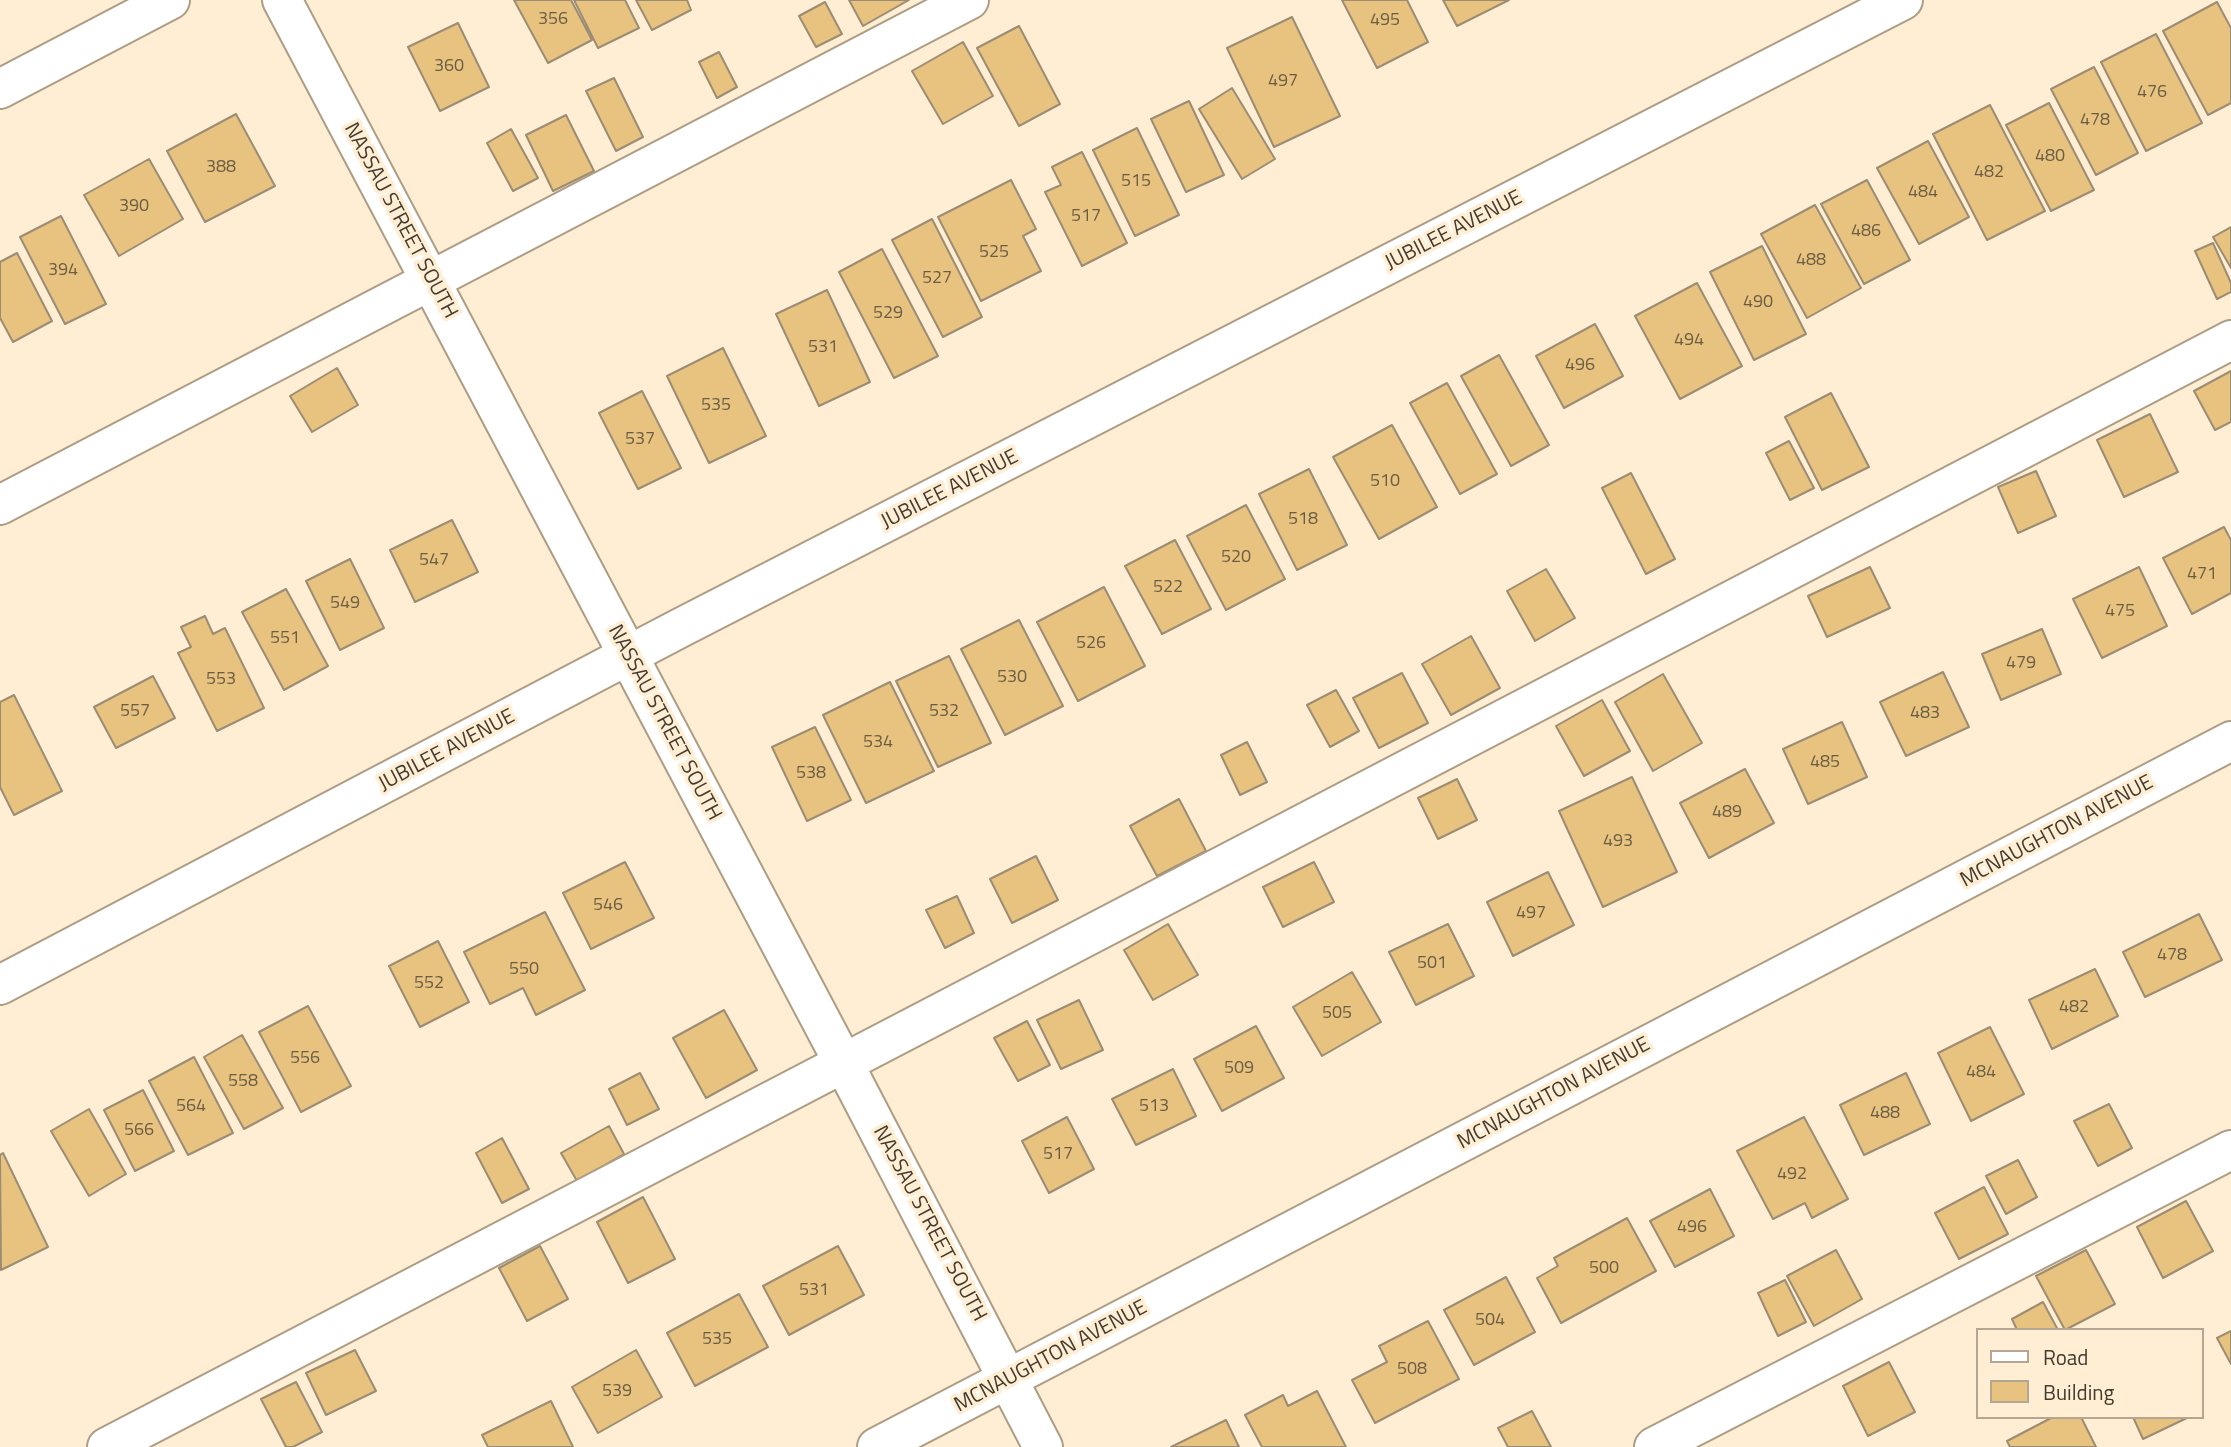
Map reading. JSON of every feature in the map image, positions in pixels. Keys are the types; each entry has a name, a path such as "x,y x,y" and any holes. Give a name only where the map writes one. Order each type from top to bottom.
{"street":[{"path":"4,78 170,0"},
{"name":"NASSAU STREET SOUTH","path":"282,0 844,1064 1043,1447"},
{"path":"0,505 969,0"},
{"name":"JUBILEE AVENUE","path":"0,985 628,655 1903,0"},
{"path":"107,1447 2231,340"},
{"name":"MCNAUGHTON AVENUE","path":"877,1447 2231,741"},
{"path":"1654,1447 2231,1150"}],"building":[{"path":"514,0 571,0 592,40 548,63"},
{"path":"574,0 625,0 639,28 598,48"},
{"path":"636,0 687,0 691,10 652,30"},
{"path":"849,0 909,0 863,26"},
{"path":"1342,0 1407,0 1428,42 1377,68"},
{"path":"1443,0 1509,0 1457,26"},
{"path":"825,2 842,34 816,47 799,16"},
{"path":"2217,2 2231,28 2231,103 2208,115 2163,31"},
{"path":"1292,17 1340,116 1274,147 1227,48"},
{"path":"458,23 489,87 440,111 408,47"},
{"path":"1019,26 1060,104 1019,126 977,48"},
{"path":"2156,34 2202,123 2146,151 2101,62"},
{"path":"963,42 993,96 943,124 912,71"},
{"path":"719,52 737,87 717,98 699,62"},
{"path":"2094,67 2138,153 2096,175 2051,89"},
{"path":"614,78 643,137 616,151 586,91"},
{"path":"1232,88 1275,159 1242,179 1199,109"},
{"path":"1189,101 1224,175 1186,192 1151,119"},
{"path":"2049,103 2094,190 2051,211 2006,125"},
{"path":"1990,105 2045,211 1987,240 1933,134"},
{"path":"236,114 275,186 205,222 167,151"},
{"path":"566,115 594,171 553,191 526,135"},
{"path":"1137,128 1179,215 1135,236 1093,150"},
{"path":"511,129 538,178 513,191 487,143"},
{"path":"1928,141 1969,217 1919,244 1877,168"},
{"path":"1082,152 1127,243 1082,266 1045,192 1061,185 1052,167"},
{"path":"149,159 183,219 119,256 84,195"},
{"path":"1011,180 1036,229 1023,236 1041,271 981,301 938,217"},
{"path":"1867,180 1910,260 1864,284 1821,204"},
{"path":"1815,205 1861,288 1807,318 1761,234"},
{"path":"61,216 106,304 65,324 20,237"},
{"path":"932,219 982,317 943,337 892,240"},
{"path":"2231,227 2231,268 2213,237"},
{"path":"2213,243 2231,283 2231,292 2217,299 2195,251"},
{"path":"1762,246 1806,334 1754,360 1710,272"},
{"path":"882,249 938,356 894,378 839,272"},
{"path":"17,253 52,321 13,342 0,318 0,262"},
{"path":"1697,283 1742,366 1680,399 1635,316"},
{"path":"827,290 870,382 819,406 776,314"},
{"path":"1595,324 1623,376 1564,408 1536,356"},
{"path":"723,348 766,436 709,463 667,376"},
{"path":"1499,355 1549,445 1511,466 1461,376"},
{"path":"337,368 358,405 312,432 290,396"},
{"path":"2231,371 2231,422 2215,430 2194,391"},
{"path":"1447,383 1497,474 1460,494 1410,403"},
{"path":"642,391 681,468 638,489 599,413"},
{"path":"1831,393 1869,467 1822,490 1785,417"},
{"path":"2150,414 2178,472 2124,497 2097,440"},
{"path":"1392,425 1437,507 1379,539 1333,457"},
{"path":"1789,441 1814,488 1790,500 1766,453"},
{"path":"1309,469 1347,545 1297,570 1259,494"},
{"path":"2036,471 2056,516 2018,533 1998,487"},
{"path":"1631,473 1675,559 1646,574 1602,488"},
{"path":"1246,505 1285,579 1226,610 1187,536"},
{"path":"452,520 478,572 415,602 390,550"},
{"path":"2224,527 2231,540 2231,593 2192,614 2163,558"},
{"path":"1175,540 1211,609 1162,634 1125,566"},
{"path":"350,559 384,628 340,650 306,581"},
{"path":"1870,567 1890,608 1827,637 1808,596"},
{"path":"2139,567 2167,626 2102,658 2073,599"},
{"path":"1546,569 1575,618 1535,641 1507,591"},
{"path":"1104,587 1145,666 1078,701 1037,622"},
{"path":"286,589 328,666 284,690 242,612"},
{"path":"205,616 213,634 225,628 264,708 217,731 178,653 191,647 181,627"},
{"path":"1019,620 1063,706 1005,735 961,649"},
{"path":"2042,629 2061,674 2001,700 1982,654"},
{"path":"1471,636 1500,688 1451,715 1422,664"},
{"path":"949,656 991,743 938,767 896,681"},
{"path":"1943,672 1969,727 1906,756 1880,702"},
{"path":"1402,673 1428,723 1379,748 1353,698"},
{"path":"1663,674 1702,743 1653,771 1615,702"},
{"path":"153,676 175,718 116,748 94,707"},
{"path":"890,682 934,771 866,803 823,715"},
{"path":"1336,690 1359,731 1330,747 1307,705"},
{"path":"14,695 62,791 14,815 0,787 0,702"},
{"path":"1602,700 1630,751 1584,776 1556,726"},
{"path":"1842,722 1867,777 1808,804 1783,749"},
{"path":"815,727 851,800 807,821 772,747"},
{"path":"1247,742 1267,782 1240,795 1221,755"},
{"path":"1745,769 1774,823 1709,858 1680,803"},
{"path":"1632,777 1677,872 1603,907 1559,811"},
{"path":"1457,779 1477,820 1438,839 1418,798"},
{"path":"1179,799 1206,851 1157,876 1130,826"},
{"path":"1036,856 1058,900 1012,923 990,879"},
{"path":"625,862 654,918 591,949 563,893"},
{"path":"1314,862 1334,902 1283,927 1263,887"},
{"path":"1548,872 1574,925 1513,956 1487,902"},
{"path":"957,896 974,933 945,948 926,910"},
{"path":"545,912 585,990 536,1015 523,988 490,1004 464,952"},
{"path":"2199,914 2222,960 2145,997 2123,952"},
{"path":"1168,924 1198,975 1153,1000 1124,950"},
{"path":"1448,924 1474,976 1416,1005 1389,952"},
{"path":"438,941 469,1002 420,1027 389,966"},
{"path":"2095,969 2118,1016 2052,1049 2029,1000"},
{"path":"1352,972 1381,1022 1322,1056 1293,1007"},
{"path":"1079,1000 1103,1050 1061,1069 1037,1020"},
{"path":"308,1006 351,1086 301,1112 259,1032"},
{"path":"724,1010 757,1070 706,1098 673,1038"},
{"path":"1027,1021 1050,1065 1018,1081 994,1038"},
{"path":"1256,1026 1284,1078 1222,1111 1194,1059"},
{"path":"1990,1027 2024,1094 1971,1121 1938,1053"},
{"path":"242,1035 283,1108 244,1129 204,1057"},
{"path":"194,1057 233,1133 188,1155 149,1081"},
{"path":"1173,1069 1196,1116 1136,1145 1112,1099"},
{"path":"640,1073 659,1109 627,1125 609,1089"},
{"path":"1906,1073 1930,1124 1864,1155 1840,1105"},
{"path":"143,1090 174,1151 135,1171 104,1110"},
{"path":"2109,1104 2132,1148 2098,1166 2074,1121"},
{"path":"89,1109 126,1174 89,1196 51,1131"},
{"path":"1067,1117 1094,1169 1049,1193 1022,1141"},
{"path":"1804,1117 1848,1199 1812,1218 1805,1203 1773,1219 1737,1151"},
{"path":"609,1126 624,1154 577,1181 561,1153"},
{"path":"502,1138 529,1189 502,1203 476,1153"},
{"path":"3,1153 48,1247 1,1270 0,1155"},
{"path":"2018,1160 2037,1197 2006,1214 1986,1176"},
{"path":"1984,1187 2008,1234 1959,1259 1935,1213"},
{"path":"1710,1189 1734,1236 1675,1267 1650,1221"},
{"path":"643,1197 675,1259 628,1283 597,1222"},
{"path":"2186,1201 2213,1251 2163,1278 2137,1227"},
{"path":"1627,1218 1656,1271 1561,1323 1537,1278 1558,1266 1554,1258"},
{"path":"540,1246 568,1299 527,1321 499,1268"},
{"path":"838,1246 864,1295 789,1335 763,1286"},
{"path":"1836,1250 1862,1299 1814,1326 1787,1276"},
{"path":"2086,1250 2115,1304 2064,1328 2036,1276"},
{"path":"1506,1277 1535,1332 1474,1365 1444,1310"},
{"path":"1785,1280 1806,1322 1778,1336 1758,1293"},
{"path":"739,1294 768,1347 695,1386 667,1333"},
{"path":"2043,1302 2057,1328 2016,1328 2012,1319"},
{"path":"1428,1321 1459,1379 1375,1423 1352,1380 1387,1362 1379,1346"},
{"path":"2231,1331 2231,1364 2217,1338"},
{"path":"355,1350 376,1391 326,1415 306,1373"},
{"path":"636,1350 662,1397 598,1433 572,1387"},
{"path":"1889,1362 1915,1412 1868,1436 1843,1386"},
{"path":"296,1382 322,1432 293,1447 286,1447 261,1399"},
{"path":"1317,1391 1346,1447 1262,1447 1245,1415 1283,1395 1288,1406"},
{"path":"551,1401 573,1447 488,1447 482,1435"},
{"path":"1532,1411 1551,1447 1508,1447 1498,1428"},
{"path":"2049,1419 2082,1419 2096,1447 2010,1447 2007,1441"},
{"path":"2134,1419 2185,1419 2143,1439"},
{"path":"1226,1420 1239,1447 1171,1447"}]}
